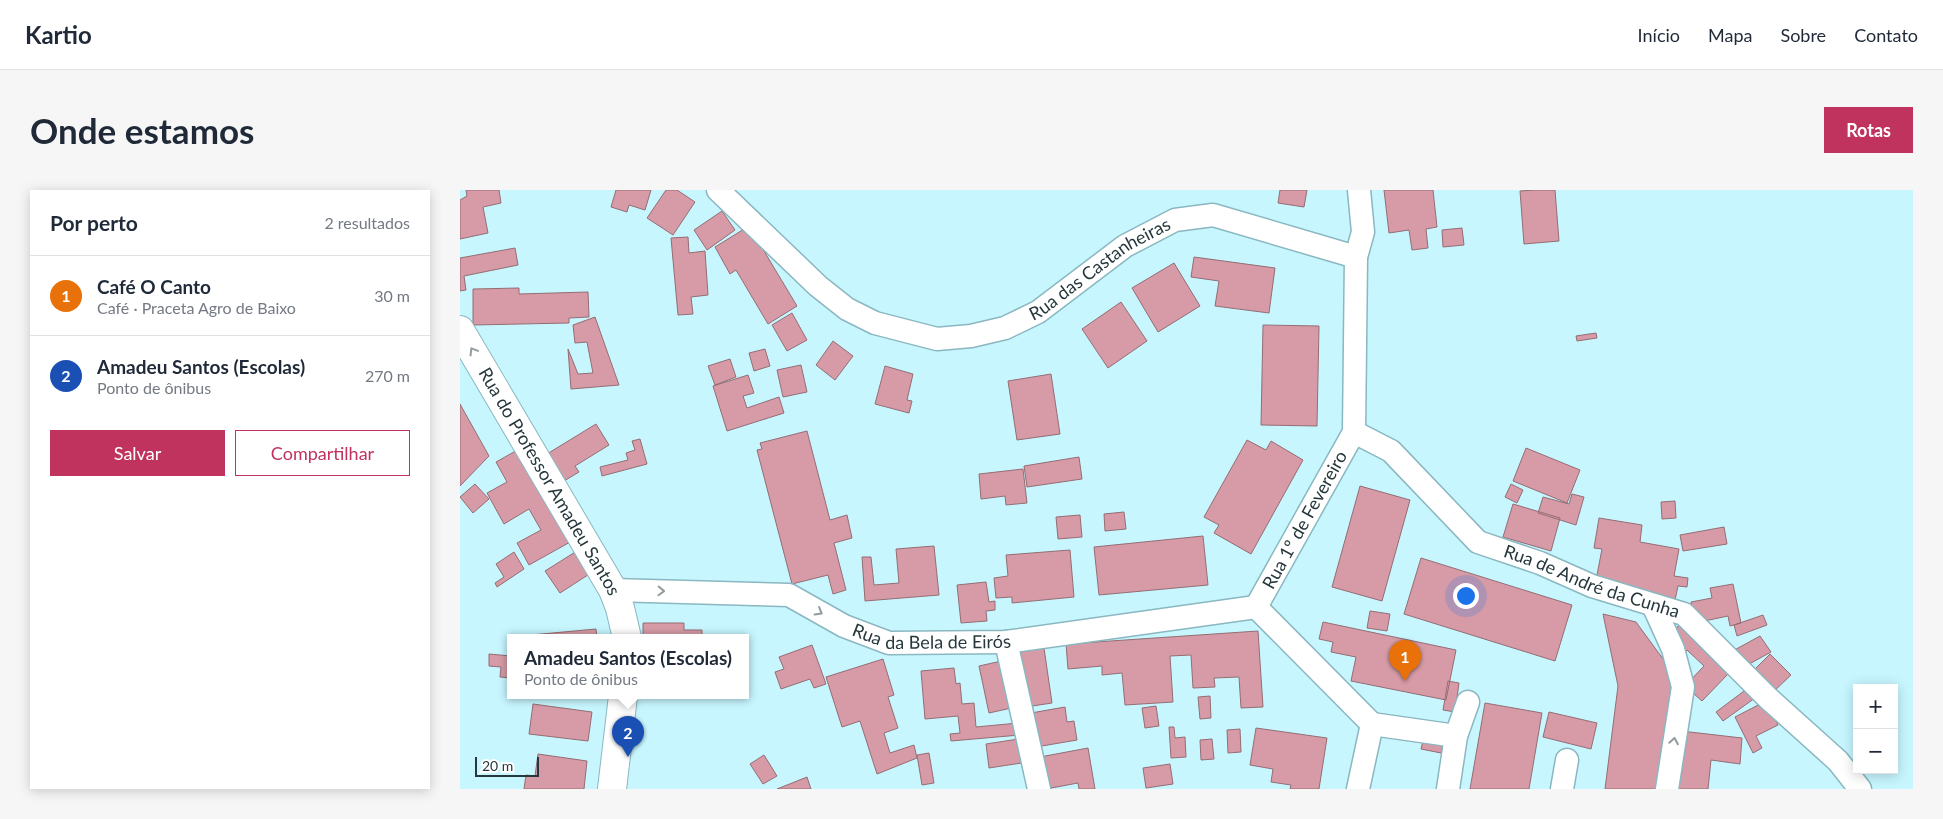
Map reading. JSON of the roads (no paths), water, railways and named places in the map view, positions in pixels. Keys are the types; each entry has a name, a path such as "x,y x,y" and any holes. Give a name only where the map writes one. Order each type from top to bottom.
{"main road":[{"name":"Rua do Professor Amadeu Santos","path":"460,330 613,590 624,621 626,634"},
{"path":"612,789 623,699"}],"street":[{"name":"Rua das Castanheiras","path":"718,190 818,286 847,309 875,323 937,339 971,336 1005,328 1038,312 1125,246 1175,220 1213,214 1356,257"},
{"path":"1354,432 1356,257 1363,232 1359,190"},
{"name":"Rua de André da Cunha","path":"1354,432 1391,451 1478,542 1540,563 1592,586 1684,614 1768,698 1838,761 1860,789"},
{"name":"Rua 1º de Fevereiro","path":"1256,607 1354,432"},
{"name":"Rua da Bela de Eirós","path":"613,590 789,595 844,626 889,642 1006,642 1256,607"},
{"path":"1653,605 1673,649 1683,686 1667,789"},
{"path":"1256,607 1372,724 1456,736"},
{"path":"1006,642 1039,789"},
{"path":"1448,789 1456,736 1468,702"},
{"path":"1358,789 1372,724"},
{"path":"1562,789 1567,760"}],"place":[{"name":"Café O Canto","path":"1405,681"},
{"name":"Amadeu Santos (Escolas)","path":"628,757"}]}
